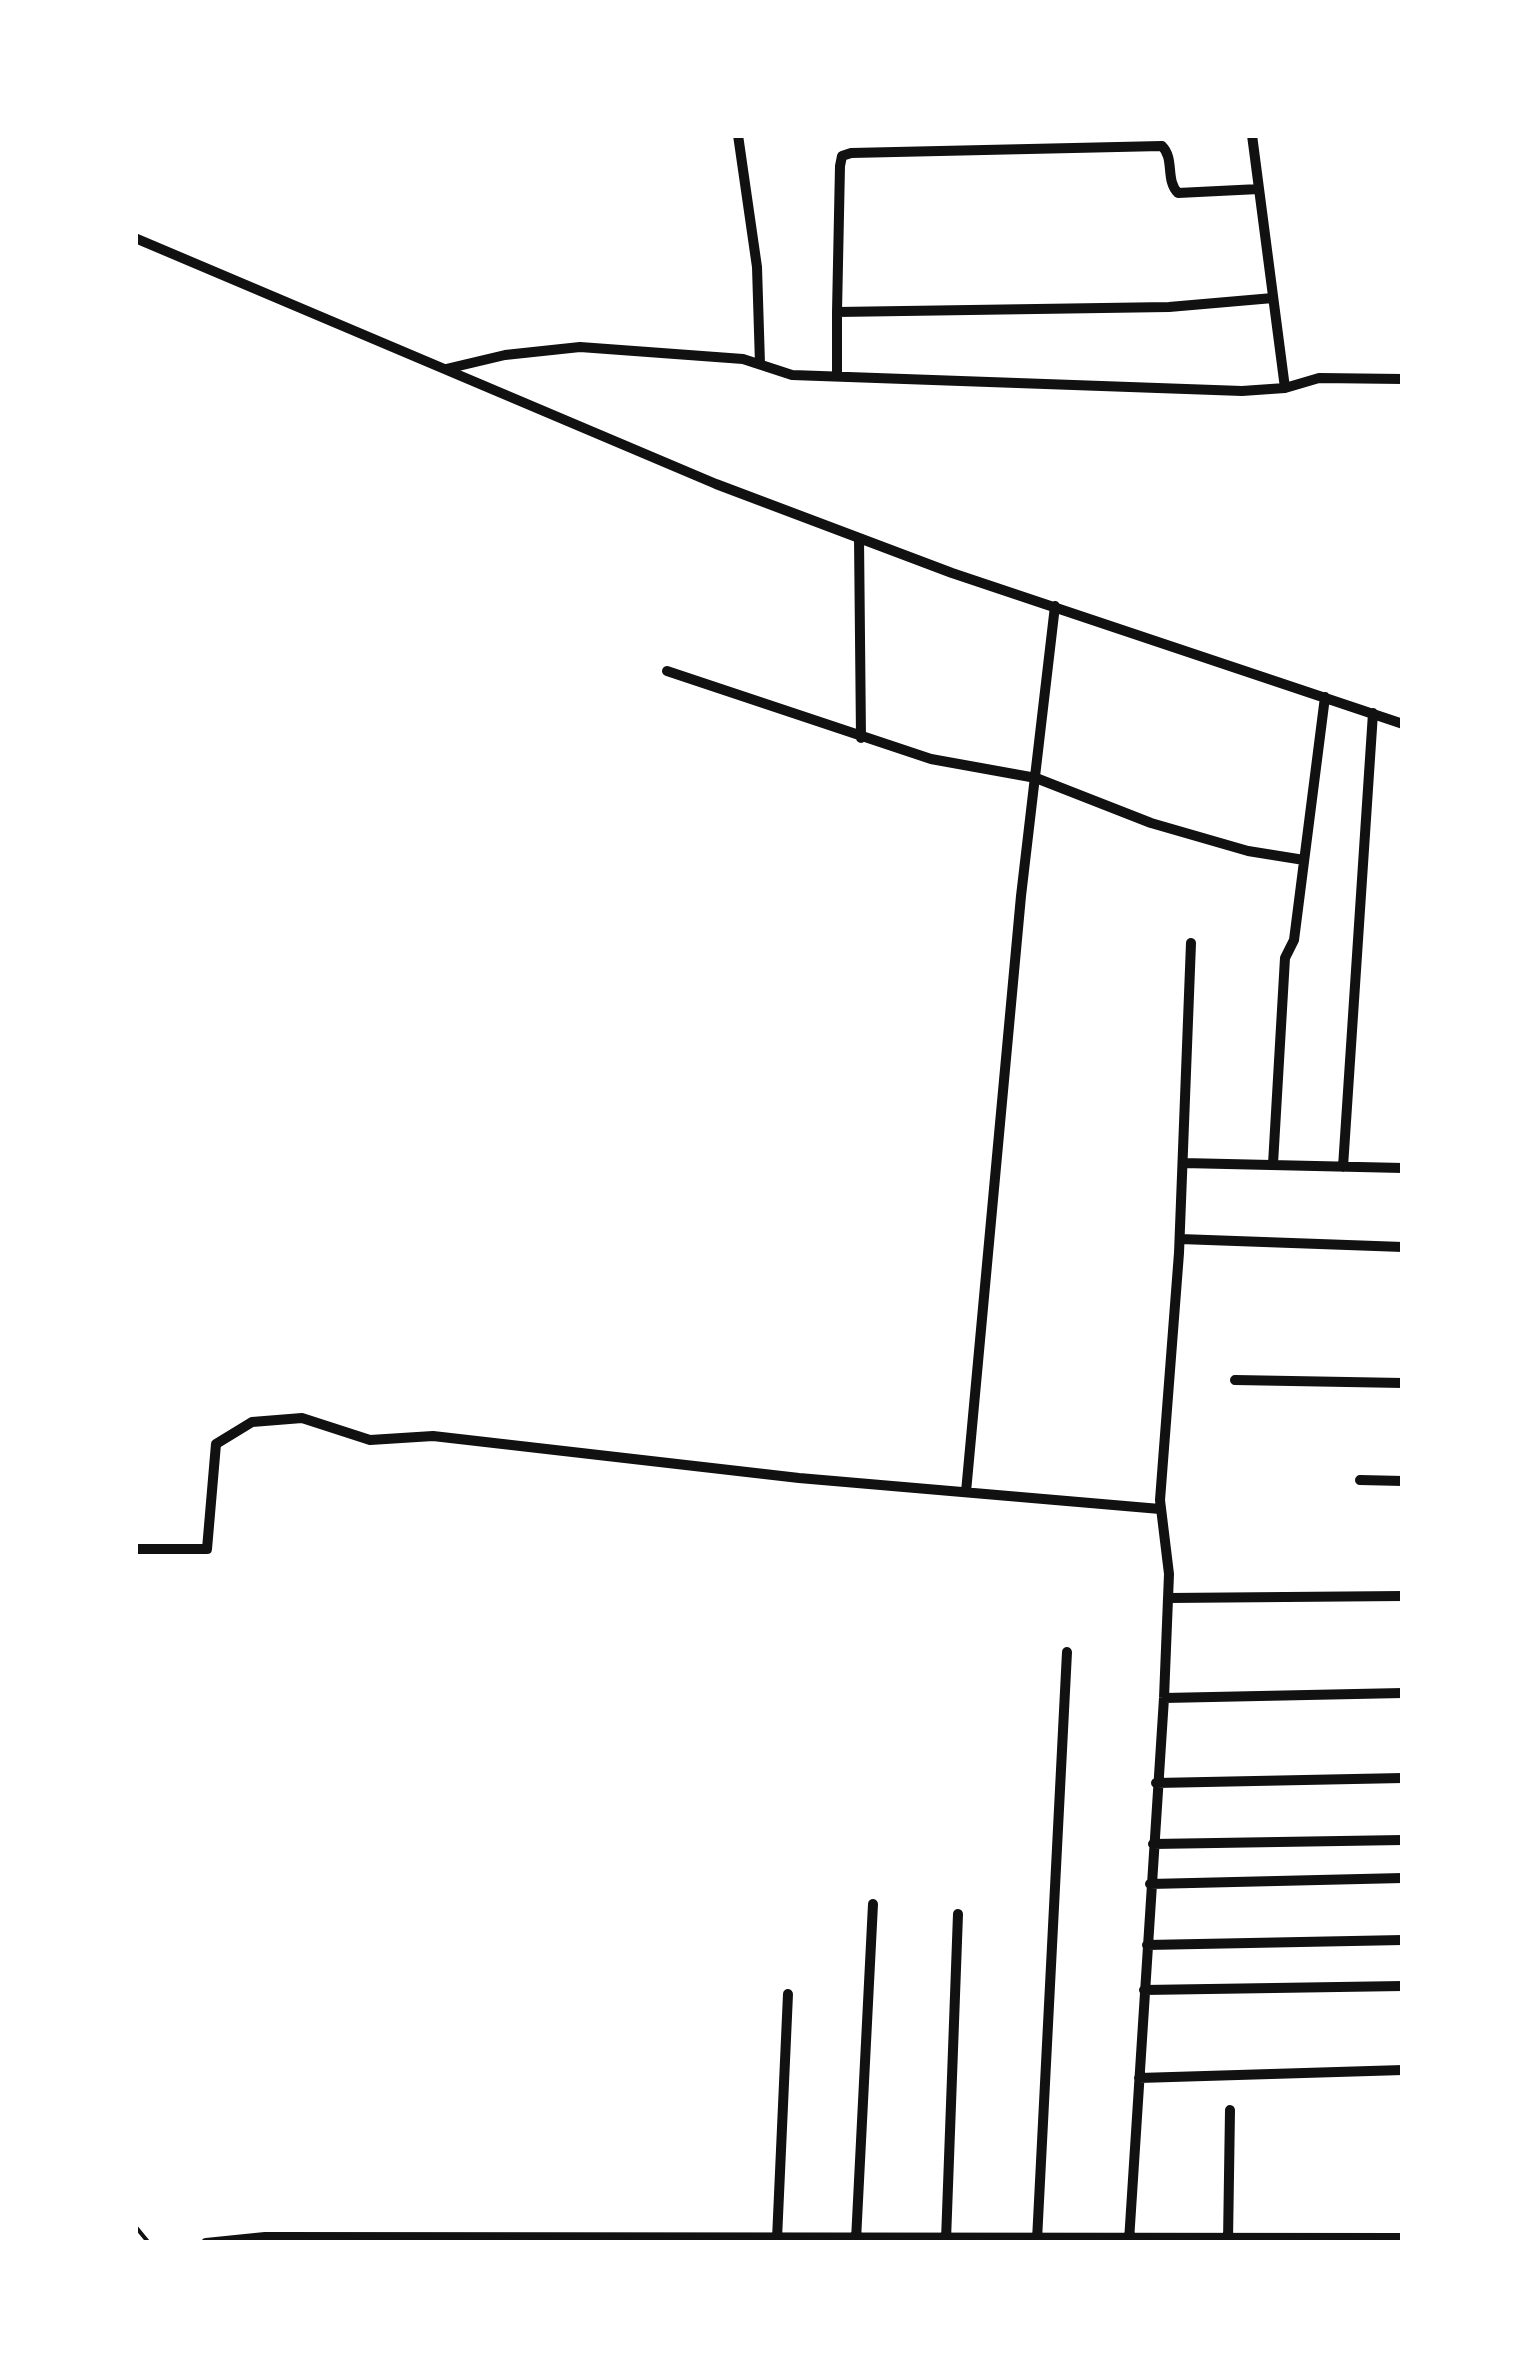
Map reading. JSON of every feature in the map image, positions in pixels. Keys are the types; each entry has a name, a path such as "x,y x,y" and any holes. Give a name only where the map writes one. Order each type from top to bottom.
{"street":[{"path":"738,135 757,267 760,364"},
{"path":"1252,135 1286,388"},
{"path":"836,376 842,156 1162,146 1170,158 1170,184 1178,193 1259,189"},
{"path":"135,238 716,484 860,538 1403,724"},
{"path":"836,312 1169,307 1273,298"},
{"path":"444,370 505,355 580,347 742,358 792,374 1170,390 1286,388 1319,378 1403,379"},
{"path":"860,538 861,738"},
{"path":"966,1492 1056,606"},
{"path":"668,671 930,759 1036,778 1151,823 1248,851 1304,860"},
{"path":"1273,1164 1286,956 1294,940 1326,697"},
{"path":"1343,1167 1373,713"},
{"path":"1129,2241 1164,1698 1168,1551 1160,1509 1180,1239 1190,943"},
{"path":"1183,1163 1403,1168"},
{"path":"1180,1239 1403,1247"},
{"path":"1235,1380 1403,1383"},
{"path":"135,1549 207,1549 218,1440 252,1422 290,1418 325,1422 370,1440 433,1436 1160,1509"},
{"path":"1360,1480 1403,1480"},
{"path":"1168,1598 1403,1596"},
{"path":"1036,2240 1067,1652"},
{"path":"1164,1698 1403,1693"},
{"path":"1156,1783 1403,1778"},
{"path":"1153,1844 1403,1840"},
{"path":"1150,1884 1403,1878"},
{"path":"856,2240 873,1904"},
{"path":"946,2240 958,1914"},
{"path":"1146,1945 1403,1940"},
{"path":"1144,1990 1403,1986"},
{"path":"777,2239 788,1994"},
{"path":"1138,2078 1403,2070"},
{"path":"1228,2242 1230,2110"},
{"path":"206,2243 266,2236 1228,2242 1403,2238"}],"path":[{"path":"135,2226 150,2243"}]}
